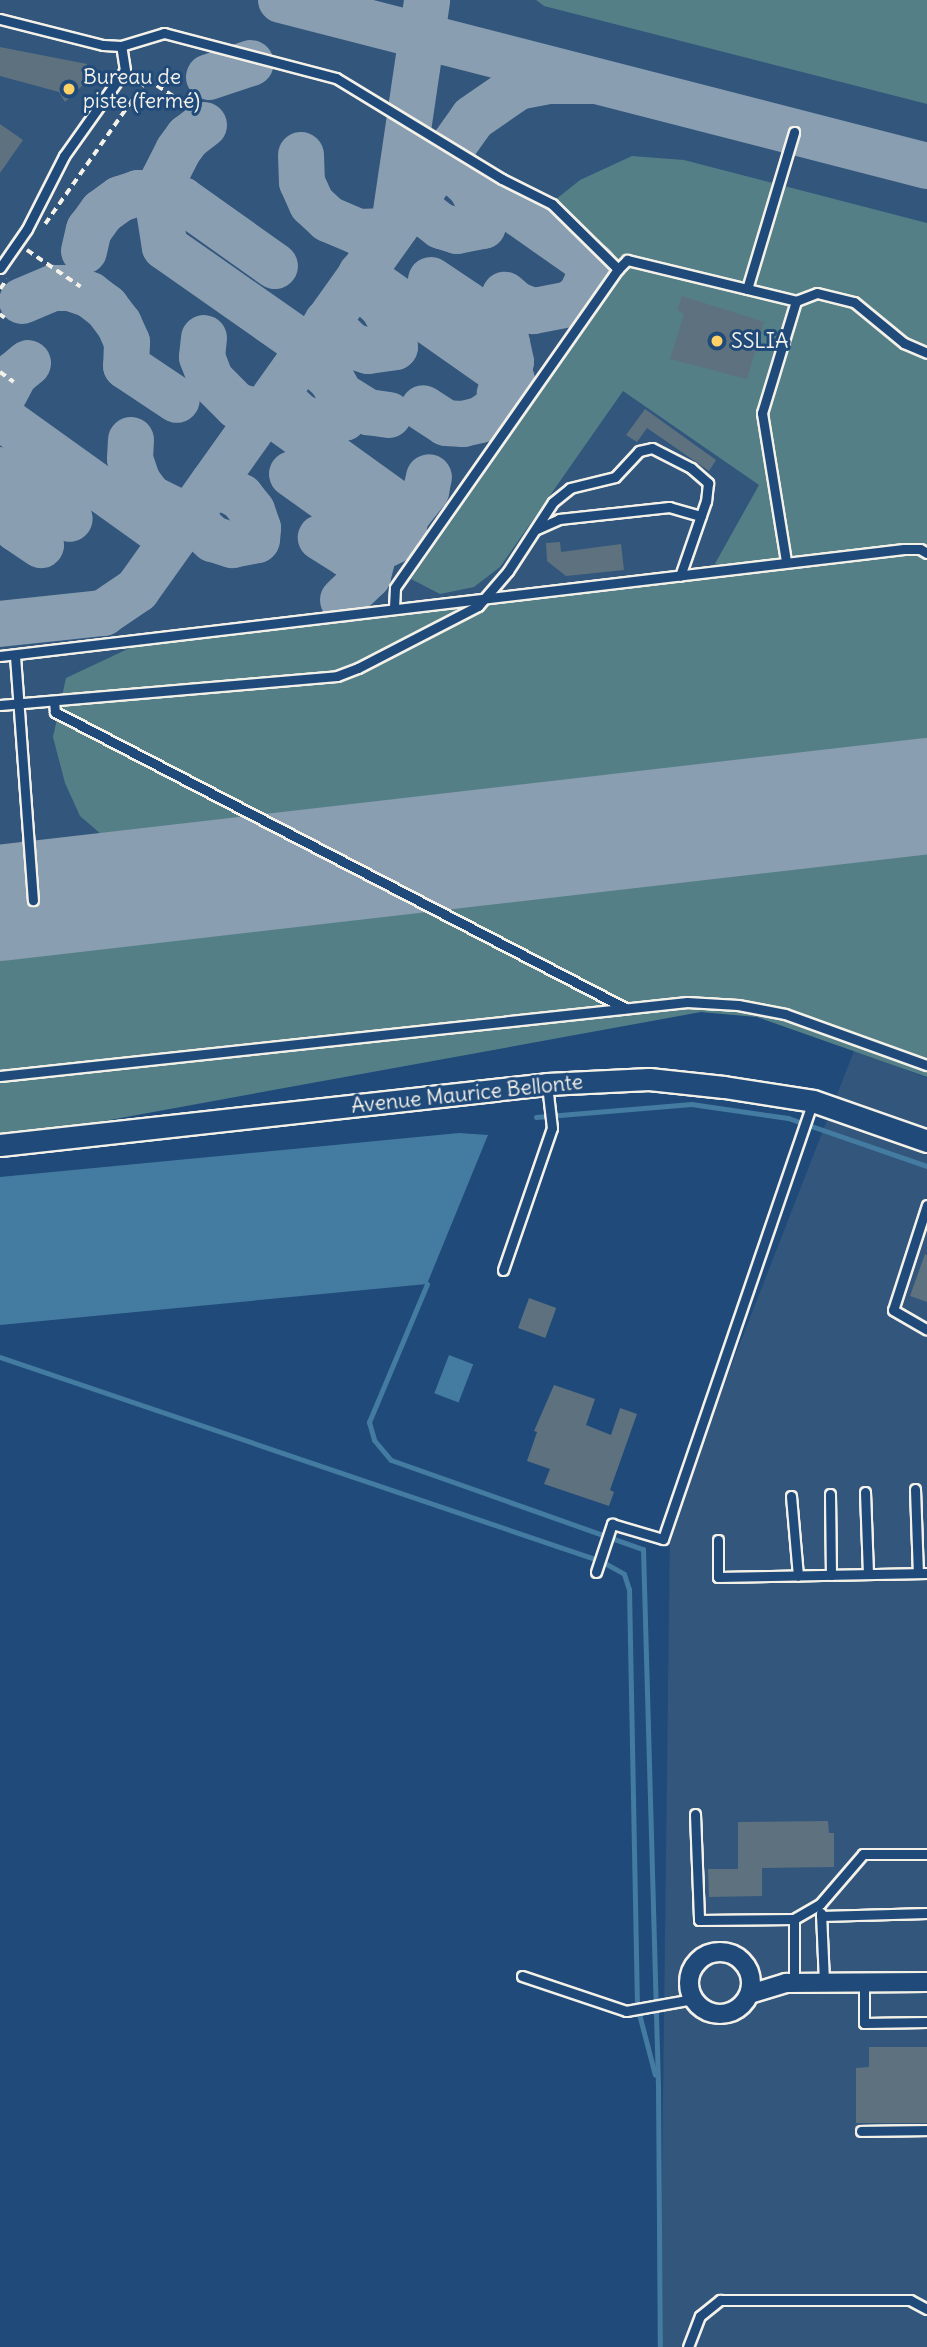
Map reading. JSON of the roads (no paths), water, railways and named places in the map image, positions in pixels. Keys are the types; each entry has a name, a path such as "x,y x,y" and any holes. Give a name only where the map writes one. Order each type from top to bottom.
{"street":[{"name":"Avenue Maurice Bellonte","path":"0,1144 548,1094 649,1079 724,1087 811,1107 927,1140"},
{"path":"790,1983 748,1970 730,1954 720,1952 704,1956 692,1967 689,1979 693,1999 707,2012 725,2014 741,2006 750,1994 790,1983 927,1982"},
{"path":"748,1970 750,1994"}],"lane":[{"path":"0,19 103,46 121,46 164,33 336,78 502,179 552,204 618,269"},
{"path":"0,268 27,229 64,156 125,69 121,46"},
{"path":"747,289 794,132"},
{"path":"394,608 395,588 618,269 627,260 796,301 817,293 854,302 904,343 927,354"},
{"path":"786,562 762,412 796,301"},
{"path":"0,705 337,676 478,606 488,596 553,502 570,488 615,477 639,452 652,448 691,468 708,483 701,516 680,576"},
{"path":"535,530 559,519 668,507 701,516"},
{"path":"0,656 488,596 786,562 925,550"},
{"path":"15,656 33,900"},
{"path":"54,701 55,712 627,1009"},
{"path":"0,1076 687,1002 738,1005 785,1014 927,1065"},
{"path":"503,1270 552,1126 548,1094"},
{"path":"596,1572 611,1524 663,1539 811,1107"},
{"path":"927,1205 893,1310 927,1330"},
{"path":"718,1540 718,1577 923,1573 915,1489"},
{"path":"865,1492 868,1574"},
{"path":"830,1494 831,1575"},
{"path":"792,1496 798,1576"},
{"path":"695,1814 699,1920 794,1919 820,1904 863,1854 927,1854"},
{"path":"820,1904 824,1983"},
{"path":"821,1916 927,1913"},
{"path":"790,1983 794,1919"},
{"path":"522,1976 626,2011 693,1999"},
{"path":"864,1983 864,2023 927,2022"},
{"path":"861,2131 927,2130"},
{"path":"688,2347 700,2316 720,2300 911,2300 927,2309"}],"waterway":[{"path":"536,1117 691,1104 788,1118 927,1166"},
{"path":"427,1284 369,1422 374,1440 391,1460 643,1549 658,2085 660,2347"},
{"path":"0,1357 601,1561 624,1574 629,1589 637,2006 655,2075"}],"place":[{"name":"Bureau de piste (fermé)","path":"69,89"},
{"name":"SSLIA","path":"717,341"}]}
